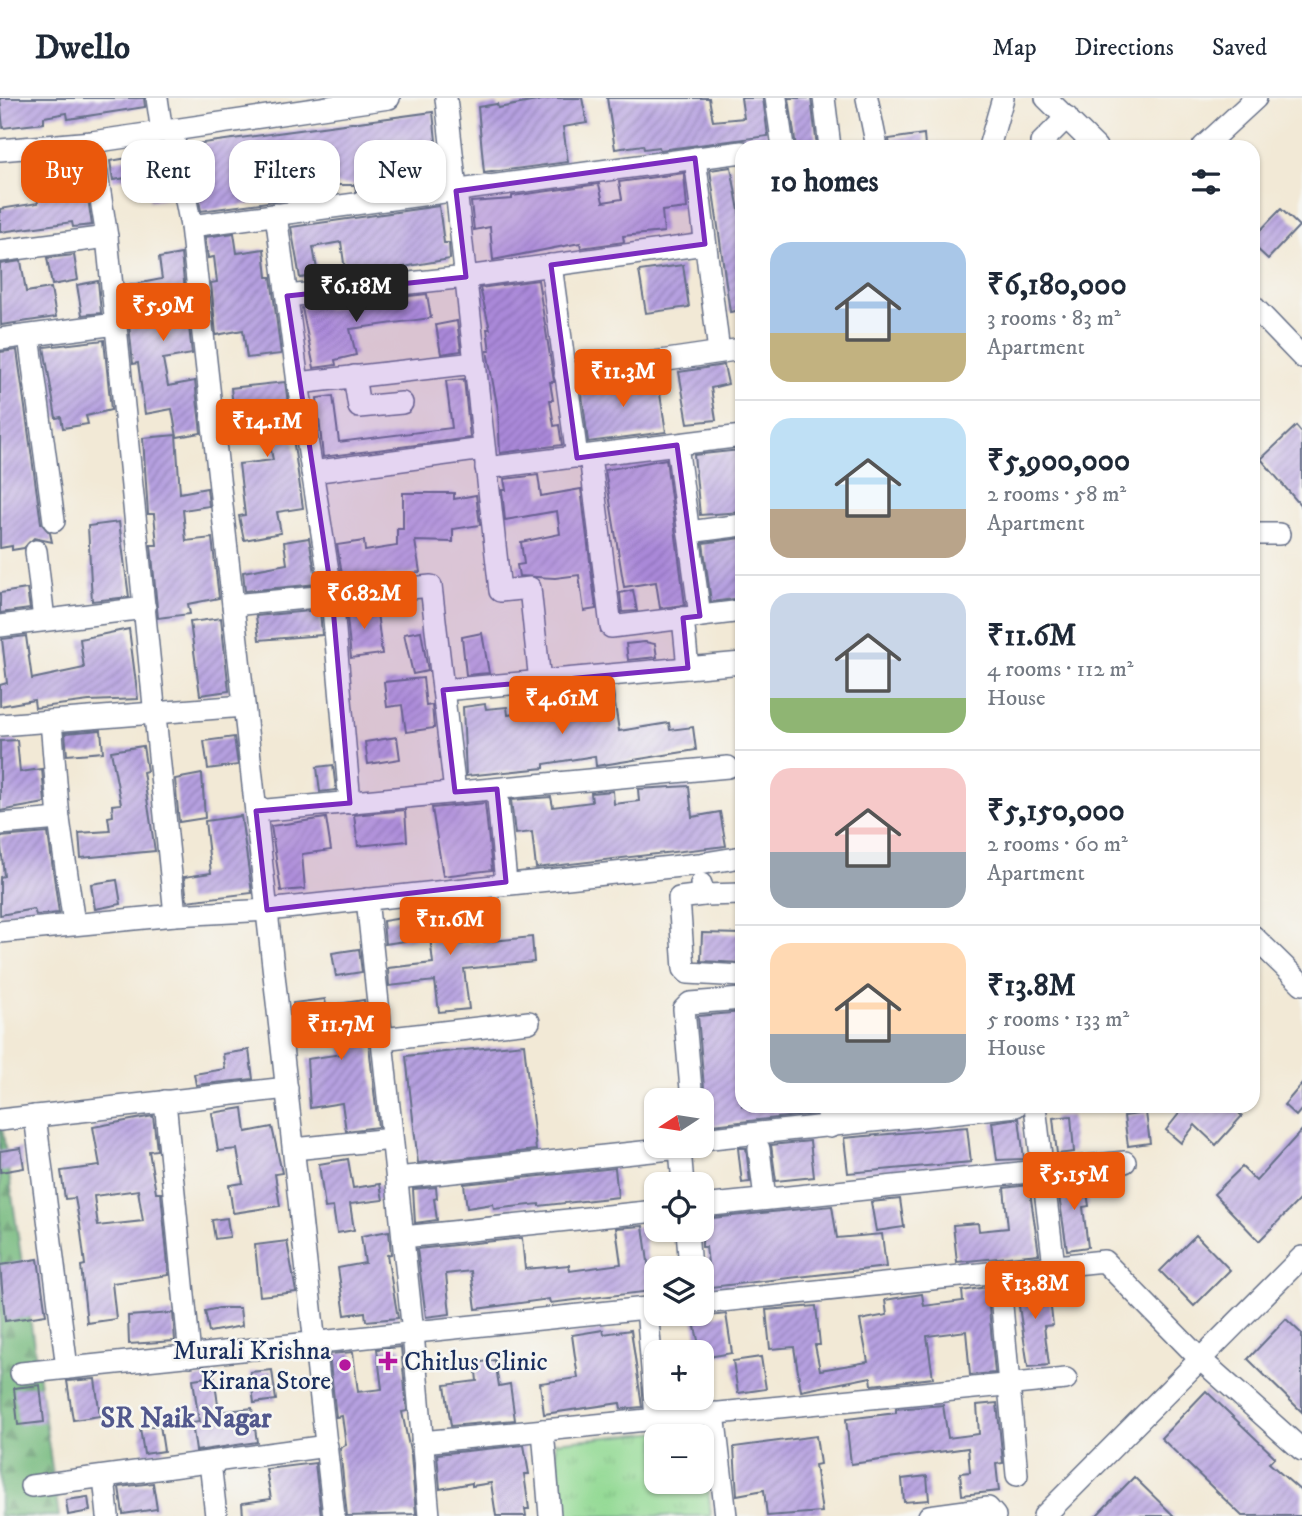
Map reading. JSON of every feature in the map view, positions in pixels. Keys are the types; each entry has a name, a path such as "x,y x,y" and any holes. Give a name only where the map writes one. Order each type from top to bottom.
{"street":[{"path":"158,98 191,226 334,1516"},
{"path":"106,140 389,98"},
{"path":"446,98 500,591 530,588 540,681"},
{"path":"776,98 781,140"},
{"path":"824,98 829,140"},
{"path":"867,98 876,140"},
{"path":"991,140 1003,98"},
{"path":"1046,98 1089,140"},
{"path":"1211,140 1256,98"},
{"path":"1044,140 1067,117"},
{"path":"0,150 21,148"},
{"path":"191,226 735,153"},
{"path":"695,158 719,352"},
{"path":"102,203 175,915"},
{"path":"276,214 298,383 332,596 351,803"},
{"path":"0,251 107,237"},
{"path":"287,296 466,277 705,244"},
{"path":"551,265 565,375 583,457 611,627 735,612"},
{"path":"1260,313 1302,356"},
{"path":"0,339 116,324"},
{"path":"29,336 54,520"},
{"path":"565,375 735,350"},
{"path":"298,383 475,363"},
{"path":"354,376 359,407 402,403"},
{"path":"312,472 485,459 583,457 735,437"},
{"path":"677,444 689,532 691,617 688,668"},
{"path":"689,532 735,526"},
{"path":"1260,534 1279,534"},
{"path":"36,551 44,620"},
{"path":"233,605 431,586 455,792"},
{"path":"0,626 145,608"},
{"path":"443,690 735,664"},
{"path":"0,725 244,706"},
{"path":"51,721 59,819 74,924"},
{"path":"256,811 727,766"},
{"path":"497,789 506,883"},
{"path":"0,824 59,819"},
{"path":"0,932 175,915 267,910 735,858"},
{"path":"699,864 703,895"},
{"path":"675,866 684,969 688,973 735,976"},
{"path":"679,898 735,894"},
{"path":"366,899 413,1333 429,1516"},
{"path":"1260,942 1299,975"},
{"path":"691,1088 684,1009 690,1003 735,1000"},
{"path":"382,1039 529,1021"},
{"path":"0,1120 286,1088"},
{"path":"165,1101 190,1356"},
{"path":"714,1137 828,1116 882,1113"},
{"path":"1036,1113 1054,1266"},
{"path":"35,1116 67,1368"},
{"path":"293,1149 392,1139"},
{"path":"397,1178 680,1148 682,1172"},
{"path":"759,1149 765,1199"},
{"path":"714,1205 1125,1162"},
{"path":"403,1237 644,1212"},
{"path":"1044,1516 1302,1257"},
{"path":"714,1302 1104,1261 1201,1360 1302,1450"},
{"path":"999,1272 1017,1475"},
{"path":"21,1373 644,1309"},
{"path":"653,1326 656,1419"},
{"path":"422,1442 1066,1379"},
{"path":"714,1413 726,1516"},
{"path":"543,1430 550,1516"},
{"path":"31,1486 327,1446"},
{"path":"209,1462 216,1516"},
{"path":"104,1477 108,1516"},
{"path":"929,1516 988,1508 995,1516"}],"highlighted area":[{"path":"695,158 705,244 551,265 577,458 677,445 700,616 683,618 688,668 443,690 455,792 497,789 506,882 267,910 256,811 350,803 332,596 287,296 466,277 456,191"}],"green space":[{"path":"0,1113 59,1516 0,1516"},
{"path":"644,1434 644,1494 709,1494 711,1516 562,1516 555,1442"}],"building":[{"path":"0,98 144,98 145,107 68,119 67,113 44,117 44,123 3,128"},
{"path":"553,98 582,98 587,123 563,127 568,162 484,173 478,107 497,104 498,108"},
{"path":"607,98 709,98 713,121 744,118 741,98 763,98 768,136 660,150 659,147 644,149 643,145 615,149"},
{"path":"789,98 811,98 816,140 795,140"},
{"path":"433,112 436,140 354,140 354,185 340,185 340,140 229,140 229,203 260,203 201,211 199,203 215,203 215,141"},
{"path":"924,134 924,140 889,140"},
{"path":"121,159 121,179 113,180 110,161"},
{"path":"731,167 735,189 735,311 730,312 710,170"},
{"path":"684,173 687,208 662,211 664,232 623,236 624,242 581,248 580,243 493,260 490,227 474,230 471,202 512,199 512,196 599,184 603,202 622,199 619,182"},
{"path":"38,203 89,203 92,225 73,227 72,222 0,232 0,209"},
{"path":"439,206 444,243 449,243 450,259 346,277 341,242 313,247 318,275 300,278 291,227"},
{"path":"1281,209 1299,226 1268,259 1260,252 1260,231"},
{"path":"234,233 237,253 264,249 267,277 271,277 281,354 247,358 243,330 216,335 211,283 217,282 214,257 208,258 205,237"},
{"path":"181,254 192,354 163,359 168,386 195,381 201,433 177,437 172,409 145,414 138,363 133,364 125,286 162,279 159,258"},
{"path":"74,255 78,280 52,285 47,258"},
{"path":"21,261 26,292 51,288 56,317 1,325 0,264"},
{"path":"683,265 689,307 646,313 639,271"},
{"path":"538,280 554,382 550,382 553,400 550,400 554,426 559,425 562,445 500,453 498,410 487,351 490,351 487,329 490,329 480,288"},
{"path":"98,281 101,313 82,315 77,285"},
{"path":"427,294 431,318 350,329 356,355 335,360 336,365 314,368 302,308 325,305 325,309 356,305 355,302"},
{"path":"457,321 461,351 441,354 436,325"},
{"path":"104,340 111,410 86,416 88,424 63,428 61,417 56,418 44,347"},
{"path":"17,350 41,523 50,533 52,542 34,538 24,548 12,550 12,546 0,548 0,352"},
{"path":"724,365 728,384 711,388 716,420 688,423 679,372"},
{"path":"657,375 666,432 588,442 581,386"},
{"path":"464,379 470,438 323,457 317,398 333,396 339,442 452,428 446,381"},
{"path":"285,382 303,508 277,512 281,533 244,540 239,516 245,515 239,464 273,460 267,430 236,435 231,388"},
{"path":"1296,426 1302,433 1302,507 1261,459"},
{"path":"176,435 180,493 207,488 209,506 183,510 186,541 212,538 219,598 188,604 190,614 158,618 151,545 157,545 154,514 148,514 143,438"},
{"path":"735,451 735,512 700,515 694,455"},
{"path":"666,459 685,605 660,608 656,582 624,587 605,470"},
{"path":"538,475 541,496 581,489 596,609 584,611 579,575 555,578 519,576 517,565 524,564 521,542 560,534 557,511 505,520 502,490 506,490 504,479"},
{"path":"403,493 454,493 454,499 476,495 480,525 453,529 453,542 415,541 420,572 343,580 337,545 364,541 365,551 397,546 397,529 403,529"},
{"path":"119,522 129,597 92,601 88,526"},
{"path":"309,538 317,584 245,591 243,572 287,564 284,542"},
{"path":"735,539 735,599 711,602 703,543"},
{"path":"27,589 30,609 0,613 0,593"},
{"path":"633,590 637,611 622,612 620,593"},
{"path":"376,604 382,654 351,658 346,607"},
{"path":"320,610 322,635 259,640 256,616"},
{"path":"221,618 229,691 200,695 190,622"},
{"path":"129,629 138,699 89,701 35,708 34,700 0,706 0,685 7,683 2,639 26,636 32,679 84,668 80,639"},
{"path":"421,631 428,671 413,674 404,634"},
{"path":"482,633 489,673 466,675 462,637"},
{"path":"626,644 655,644 657,657 628,660"},
{"path":"423,678 426,706 432,705 434,728 406,732 402,705 387,707 384,682"},
{"path":"613,691 619,731 669,723 670,730 693,727 696,750 596,766 595,756 544,764 544,768 466,776 463,707 485,704 486,709 507,707 508,715 556,707 555,695 580,692 580,696"},
{"path":"101,730 103,752 67,755 65,733"},
{"path":"234,737 238,765 208,769 204,741"},
{"path":"397,737 400,759 368,764 365,742"},
{"path":"17,740 20,772 42,769 45,803 0,811 0,741"},
{"path":"143,746 147,771 143,772 155,851 81,858 79,833 110,831 108,817 113,816 112,805 121,804 111,751"},
{"path":"333,765 336,790 320,792 317,767"},
{"path":"202,774 205,818 179,822 175,779"},
{"path":"689,786 692,817 720,812 726,846 536,868 532,832 515,834 511,800 551,797 553,807 592,802 591,793 613,791 614,804 639,801 638,789"},
{"path":"485,803 492,870 443,876 432,808"},
{"path":"405,810 407,841 358,846 354,815"},
{"path":"241,816 252,893 187,901 184,877 211,873 205,821"},
{"path":"326,818 331,850 302,854 305,889 281,891 271,826"},
{"path":"48,833 59,913 36,915 34,909 0,915 0,877 4,876 0,837"},
{"path":"117,880 121,904 95,909 91,884"},
{"path":"446,911 450,938 460,937 461,944 532,937 534,962 464,969 469,1009 439,1012 435,981 389,986 388,968 433,963 430,937 385,944 383,921"},
{"path":"702,933 735,934 735,963 701,961"},
{"path":"359,949 362,972 336,976 332,953"},
{"path":"325,999 326,1006 364,1000 378,1127 346,1131 342,1103 310,1108 307,1059 342,1054 339,1026 297,1032 293,1003"},
{"path":"735,1013 735,1113 815,1114 714,1125 714,1088 704,1088 698,1016"},
{"path":"524,1044 536,1150 418,1163 406,1056"},
{"path":"249,1050 253,1079 196,1085 194,1074 225,1069 223,1054"},
{"path":"1302,1084 1302,1109 1296,1116 1284,1105"},
{"path":"243,1108 246,1132 272,1127 282,1173 275,1174 280,1206 233,1213 229,1185 243,1183 237,1149 218,1151 212,1113"},
{"path":"1146,1113 1150,1143 1128,1146 1124,1116"},
{"path":"1179,1113 1239,1113 1242,1116 1216,1145 1195,1125 1181,1143 1166,1130"},
{"path":"153,1116 157,1150 149,1151 156,1193 161,1193 169,1275 112,1283 116,1319 87,1323 81,1266 85,1265 80,1225 75,1198 65,1199 61,1171 100,1166 93,1127","holes":["138,1190 143,1221 98,1226 94,1196"]},
{"path":"1071,1116 1074,1152 1057,1154 1053,1118"},
{"path":"1019,1118 1024,1159 997,1160 992,1122"},
{"path":"967,1127 971,1162 848,1173 844,1138"},
{"path":"1302,1130 1302,1197 1259,1241 1214,1194 1242,1167 1256,1181"},
{"path":"810,1141 814,1177 776,1181 771,1145"},
{"path":"21,1148 24,1168 0,1172 0,1151"},
{"path":"738,1148 746,1148 750,1182 742,1183"},
{"path":"348,1159 353,1188 380,1184 383,1200 350,1204 354,1230 337,1233 333,1207 325,1208 319,1164"},
{"path":"615,1168 618,1197 539,1206 494,1209 493,1204 467,1208 464,1184"},
{"path":"1085,1179 1089,1206 1083,1207 1088,1247 1067,1250 1057,1182"},
{"path":"1029,1185 1039,1254 957,1262 953,1225 978,1223 979,1231 1008,1228 1004,1188"},
{"path":"436,1187 437,1198 434,1199 437,1220 415,1223 413,1189"},
{"path":"900,1199 904,1227 876,1231 871,1202"},
{"path":"832,1206 837,1238 882,1234 886,1267 714,1287 714,1256 707,1256 702,1242 714,1242 714,1218"},
{"path":"227,1218 230,1237 215,1239 212,1220"},
{"path":"643,1226 647,1256 644,1256 644,1292 550,1303 549,1299 476,1309 471,1271 446,1274 450,1314 426,1317 417,1249 522,1238 525,1269 569,1265 570,1271 621,1264 616,1228"},
{"path":"389,1231 391,1254 387,1255 398,1318 366,1321 365,1312 345,1315 338,1268 365,1263 361,1236"},
{"path":"1196,1235 1230,1270 1194,1306 1160,1271"},
{"path":"287,1241 296,1292 260,1296 255,1245"},
{"path":"38,1259 46,1315 5,1321 0,1265"},
{"path":"1048,1283 1053,1325 1044,1326 1049,1365 1028,1367 1016,1286"},
{"path":"987,1287 995,1373 970,1375 966,1331 927,1336 933,1378 872,1385 871,1377 801,1391 794,1347 770,1349 766,1310 816,1306 820,1345 815,1345 820,1370 868,1362 860,1320 887,1315 885,1300 922,1294 924,1306 963,1301 962,1291"},
{"path":"240,1308 242,1326 209,1332 205,1311"},
{"path":"173,1313 175,1341 129,1344 128,1316"},
{"path":"726,1314 732,1353 714,1356 714,1340 698,1340 695,1326 714,1326 714,1315"},
{"path":"1286,1319 1302,1334 1302,1412 1248,1359"},
{"path":"603,1330 604,1334 631,1330 642,1407 621,1409 620,1403 544,1414 540,1383 578,1378 572,1335"},
{"path":"401,1347 407,1411 402,1412 411,1456 416,1514 347,1516 340,1448 346,1445 342,1416 336,1417 329,1354 353,1352 358,1392 382,1389 377,1349"},
{"path":"761,1357 766,1389 738,1393 733,1361"},
{"path":"495,1360 499,1386 510,1384 515,1420 451,1426 445,1385 477,1381 475,1363"},
{"path":"272,1370 276,1400 254,1403 250,1372"},
{"path":"214,1376 219,1412 252,1408 257,1442 196,1451 192,1423 199,1422 193,1379"},
{"path":"95,1379 100,1416 73,1420 67,1381"},
{"path":"40,1385 44,1422 18,1425 14,1388"},
{"path":"1206,1391 1275,1457 1269,1463 1302,1492 1302,1516 1242,1516 1161,1438"},
{"path":"997,1403 1003,1463 996,1464 999,1491 962,1495 960,1473 970,1472 968,1448 851,1464 846,1419 896,1413 896,1409 943,1405 948,1438 979,1434 977,1405"},
{"path":"160,1425 164,1451 144,1454 140,1428"},
{"path":"816,1436 820,1464 815,1465 822,1512 767,1516 764,1490 737,1495 734,1447"},
{"path":"524,1445 529,1474 524,1474 529,1509 525,1509 526,1516 496,1516 491,1483 472,1486 472,1483 440,1489 437,1454"},
{"path":"315,1463 321,1516 243,1516 242,1503 271,1499 266,1469"},
{"path":"927,1476 929,1500 904,1502 902,1479"},
{"path":"1134,1477 1174,1516 1096,1516"},
{"path":"153,1483 157,1509 123,1514 119,1487"},
{"path":"88,1497 90,1511 68,1515 66,1500"}],"place":[{"name":"Chitlus Clinic","path":"388,1361"},
{"name":"Murali Krishna Kirana Store","path":"345,1365"}],"district":[{"name":"SR Naik Nagar","path":"186,1417"}]}
